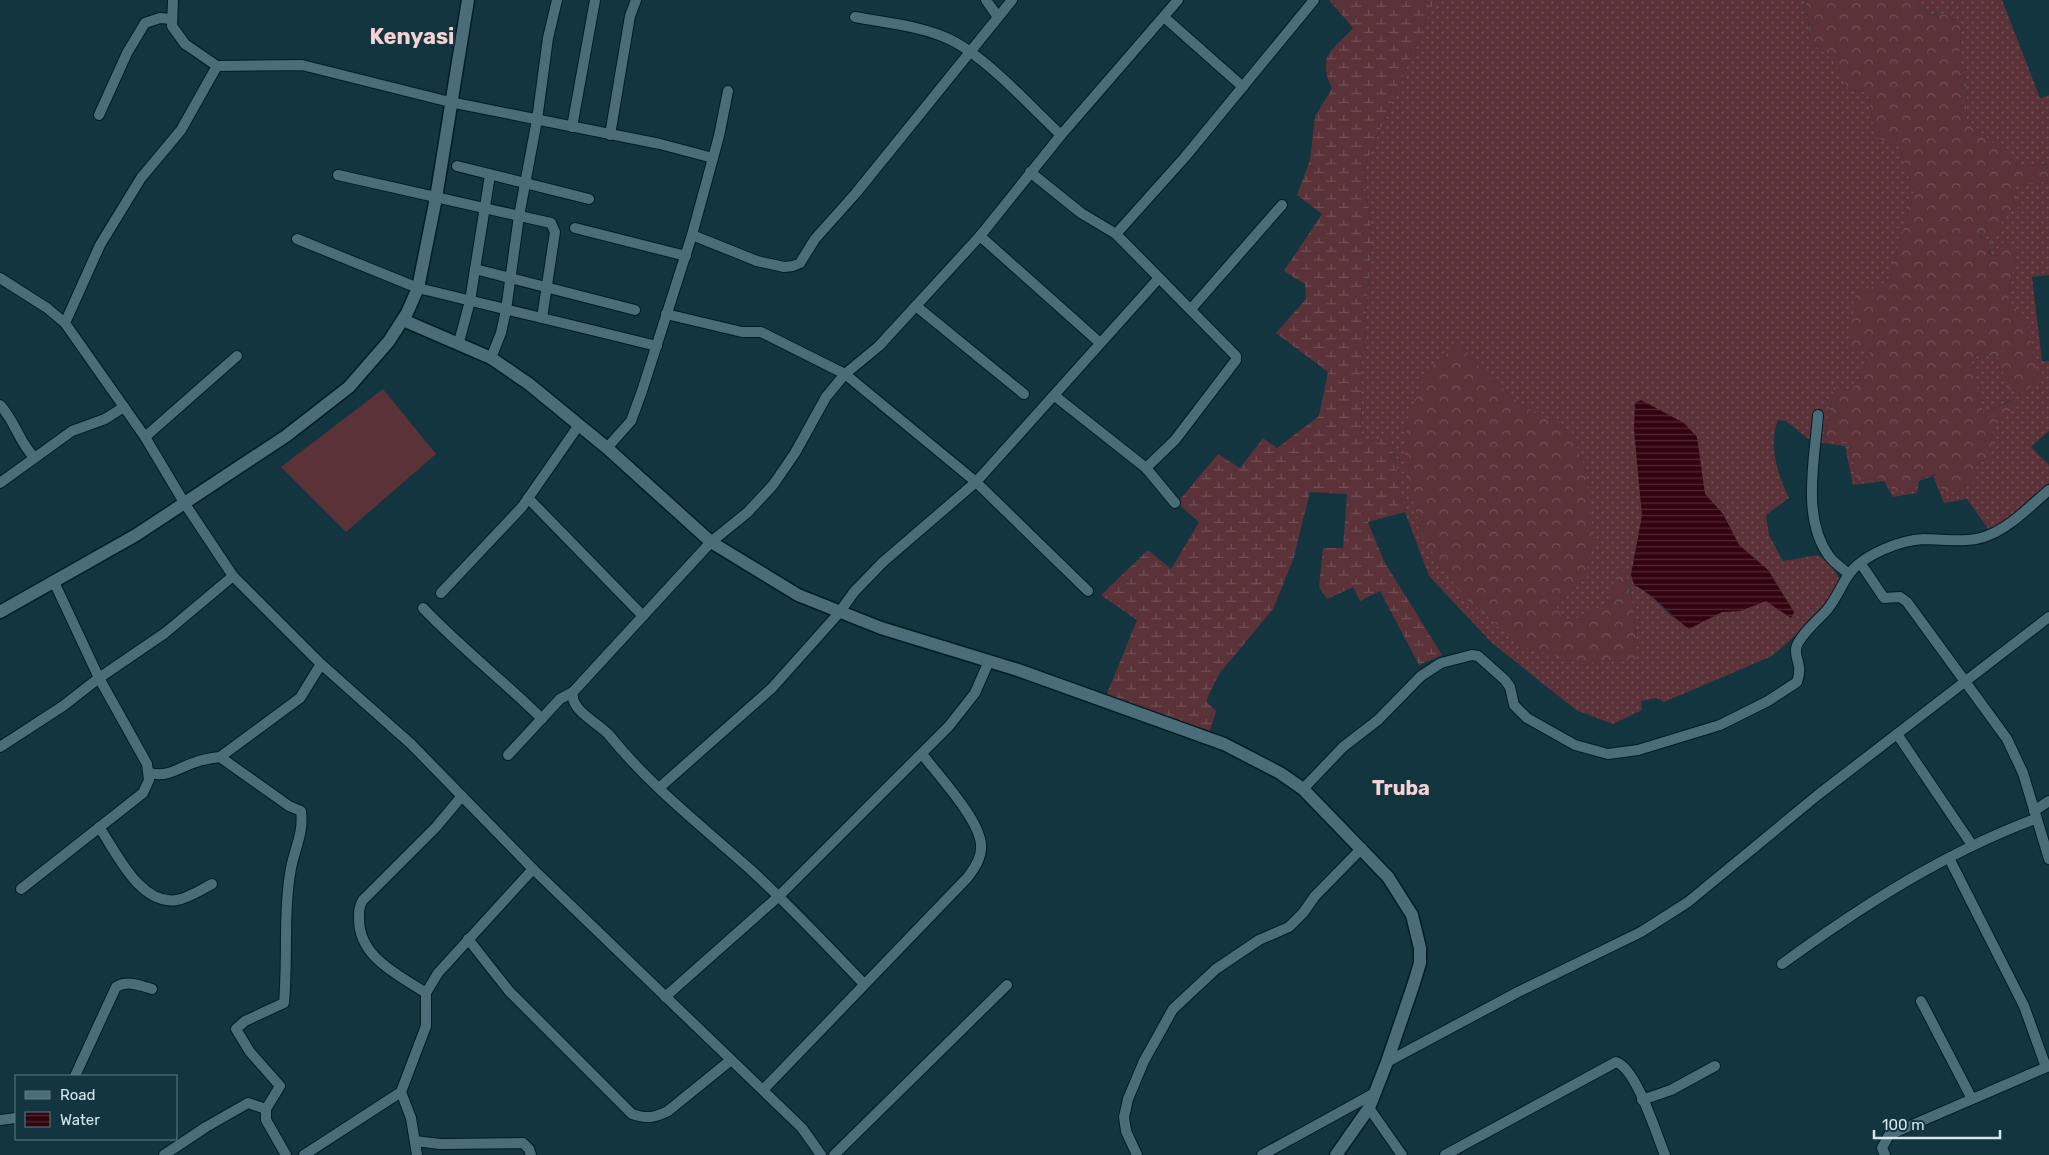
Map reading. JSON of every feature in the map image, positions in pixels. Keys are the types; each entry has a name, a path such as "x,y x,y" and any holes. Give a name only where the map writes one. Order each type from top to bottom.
{"street":[{"path":"173,0 172,26 185,44 217,66 302,65 450,102 713,158"},
{"path":"0,612 185,504 286,436 349,387 390,341 403,320 418,288 436,198 468,0"},
{"path":"491,358 502,333 519,216 537,120 548,38 557,0"},
{"path":"572,127 595,0"},
{"path":"610,135 630,16 636,0"},
{"path":"986,0 998,17"},
{"path":"692,235 757,261 784,267 800,263 815,239 856,193 1012,0"},
{"path":"508,755 560,699 573,692 711,542 748,512 772,485 795,453 826,397 846,374 879,346 980,236 1061,134 1178,0"},
{"path":"1116,234 1185,157 1314,0"},
{"path":"855,17 929,32 950,39 971,52 1061,134"},
{"path":"1164,17 1244,87"},
{"path":"99,115 127,53 145,24 160,18 172,19"},
{"path":"65,323 100,245 141,178 181,130 217,66"},
{"path":"607,448 631,421 658,346 666,314 692,235 713,158 728,91"},
{"path":"457,166 589,199"},
{"path":"1030,172 1082,213 1116,234 1191,308 1232,352 1236,360 1175,440 1146,468"},
{"path":"338,175 551,224 554,227 542,318"},
{"path":"459,342 470,301 490,175"},
{"path":"1191,308 1282,205"},
{"path":"575,228 686,256"},
{"path":"980,236 1099,342"},
{"path":"297,239 418,288 658,346"},
{"path":"475,269 636,310"},
{"path":"0,278 47,308 65,323 145,437 185,504 233,576 321,664 411,744 533,869 802,1128 821,1155"},
{"path":"659,788 772,688 839,613 854,592 883,562 976,482 1055,396 1099,342 1159,278"},
{"path":"916,306 1024,394"},
{"path":"666,314 742,332 762,332 846,374 976,482 1088,592"},
{"path":"403,320 459,342 491,358 529,384 607,448 711,542 798,594 839,613 920,642 989,661 1224,744 1280,773 1303,789 1362,848 1401,895 1412,915 1420,948 1417,971 1387,1062 1369,1108 1336,1155"},
{"path":"145,437 236,356"},
{"path":"1055,396 1146,468 1175,503"},
{"path":"0,405 15,424 24,444 34,457"},
{"path":"0,483 72,431 105,419 124,407"},
{"path":"1818,415 1813,491 1816,528 1829,556 1849,574"},
{"path":"441,592 528,498 579,425"},
{"path":"1303,789 1342,747 1378,720 1421,676 1441,663 1472,655 1478,656 1505,680 1510,687 1514,705 1527,718 1554,735 1592,751 1608,754 1638,750 1720,725 1768,701 1797,682 1800,670 1796,649 1799,641 1828,608 1849,574 1876,553 1900,543 1921,539 1970,540 1986,536 1999,530 2049,490"},
{"path":"528,498 643,616"},
{"path":"1861,564 1884,598 1900,597 1907,602 2007,739 2023,773 2049,859"},
{"path":"0,747 63,706 99,678 164,633 233,576"},
{"path":"21,889 143,792 150,773 141,751 99,678 54,582"},
{"path":"423,608 449,636 512,689 542,720"},
{"path":"1387,1062 1518,992 1589,959 1649,927 1696,896 1819,794 2049,617"},
{"path":"665,997 779,896 949,726 975,693 989,661"},
{"path":"150,773 158,775 177,772 194,762 220,757 300,698 321,664"},
{"path":"573,692 572,698 577,706 608,733 659,788 779,896 864,984"},
{"path":"1897,734 1972,845"},
{"path":"763,1090 968,877 979,862 981,846 976,826 922,754"},
{"path":"220,757 289,806 301,811 302,820 299,843 291,868 284,1003 245,1021 236,1030 250,1052 280,1086 266,1109 266,1120 286,1155"},
{"path":"426,993 388,968 368,949 359,928 358,909 364,900 436,827 462,796"},
{"path":"1782,964 1825,932 1887,892 1972,845 2035,815 2049,801"},
{"path":"99,827 140,887 152,896 166,900 179,900 212,884"},
{"path":"1138,1155 1126,1131 1124,1117 1128,1099 1144,1062 1173,1009 1216,969 1259,940 1289,927 1304,914 1315,896 1362,848"},
{"path":"1885,1155 1882,1148 1889,1135 2047,1067 2024,1006 1949,858"},
{"path":"304,1155 401,1092 426,1026 426,993 438,973 533,869"},
{"path":"468,939 509,991 632,1114 646,1118 656,1117 668,1111 731,1060"},
{"path":"75,1075 116,986 122,983 134,983 152,989"},
{"path":"834,1155 1007,985"},
{"path":"1921,1001 1972,1099"},
{"path":"1445,1155 1612,1063 1618,1063 1629,1073 1665,1155"},
{"path":"1642,1100 1671,1090 1715,1066"},
{"path":"401,1092 411,1118 417,1155"},
{"path":"1262,1155 1374,1094"},
{"path":"164,1155 206,1127 248,1103 266,1109"},
{"path":"1369,1108 1402,1155"},
{"path":"0,1120 15,1118"},
{"path":"415,1141 452,1144 523,1143 531,1155"}],"green space":[{"path":"1329,0 1435,0 1364,168 1372,241 1361,372 1362,443 1390,436 1405,512 1368,522 1384,561 1442,655 1419,665 1380,591 1360,601 1353,587 1327,599 1319,587 1323,548 1343,548 1347,494 1310,492 1293,560 1273,609 1219,674 1206,701 1216,711 1210,731 1106,696 1137,620 1101,595 1148,550 1171,569 1199,522 1177,503 1218,454 1240,468 1263,438 1277,448 1319,416 1328,372 1276,333 1306,299 1305,284 1284,271 1322,214 1297,195 1310,160 1315,116 1332,89 1328,78 1326,61 1333,49 1353,28"},
{"path":"1435,0 1806,0 1810,42 1833,58 1849,90 1868,92 1875,136 1899,146 1914,191 1889,281 1847,351 1871,348 1862,373 1852,390 1834,388 1824,438 1850,445 1856,482 1881,477 1918,479 1976,465 1990,457 1989,425 2013,399 1983,414 1970,359 1979,353 2000,358 2006,302 2017,252 1992,256 1980,234 2004,212 2014,185 2049,181 2049,275 2032,277 2042,361 2049,361 2049,431 2031,447 2049,465 2049,483 2005,521 1989,530 1967,499 1944,503 1933,476 1919,481 1917,493 1893,497 1884,481 1853,485 1845,446 1811,441 1786,421 1778,420 1775,430 1774,450 1781,480 1789,498 1766,515 1769,535 1783,561 1818,555 1830,563 1841,582 1817,616 1772,656 1664,702 1656,698 1641,701 1642,710 1613,724 1576,710 1492,643 1429,576 1405,512 1390,436 1362,443 1361,372 1372,241 1364,168","holes":["1460,344 1484,372 1517,401 1572,433 1586,473 1584,579 1555,606 1570,622 1608,604 1619,571 1624,573 1631,591 1636,636 1524,647","1701,475 1705,494 1723,514 1739,545 1768,570 1793,612 1791,618 1766,601 1740,611 1722,612 1689,628 1670,615 1631,575 1642,516"]},
{"path":"1806,0 1917,0 1924,14 1947,15 1962,25 1959,57 1966,83 1967,120 2020,167 2049,164 2049,181 2014,186 2018,208 2004,212 2000,233 1980,235 1981,238 1993,241 1988,252 1992,256 1997,256 2003,242 2017,252 2006,302 2026,317 2038,379 2024,393 2007,389 2000,358 1979,353 1971,359 1983,414 2014,399 2016,405 1998,423 1989,425 1996,439 1990,457 1976,465 1975,482 1945,495 1935,474 1918,479 1916,489 1896,493 1881,477 1856,482 1850,445 1824,438 1834,387 1852,390 1862,373 1871,349 1847,352 1856,293 1889,281 1914,191 1899,146 1875,137 1868,92 1849,90 1833,59 1810,42"},
{"path":"1917,0 2002,0 2040,98 2049,95 2049,164 2020,167 1967,120 1966,83 1959,57 1962,25 1947,15 1924,14"},
{"path":"1460,344 1484,372 1517,401 1572,432 1586,473 1594,544 1584,579 1555,606 1570,622 1607,604 1619,571 1625,573 1631,594 1634,616 1635,661 1579,663 1524,647 1463,596 1424,541 1405,470 1406,423 1427,370"},
{"path":"383,389 436,454 346,532 281,467"}],"water":[{"path":"1641,400 1684,423 1697,437 1705,494 1723,514 1739,545 1768,570 1794,612 1791,618 1766,601 1740,611 1722,612 1689,629 1649,594 1634,585 1631,575 1642,516 1634,429 1635,403"}],"district":[{"name":"Kenyasi","path":"412,36"},
{"name":"Truba","path":"1401,788"}]}
